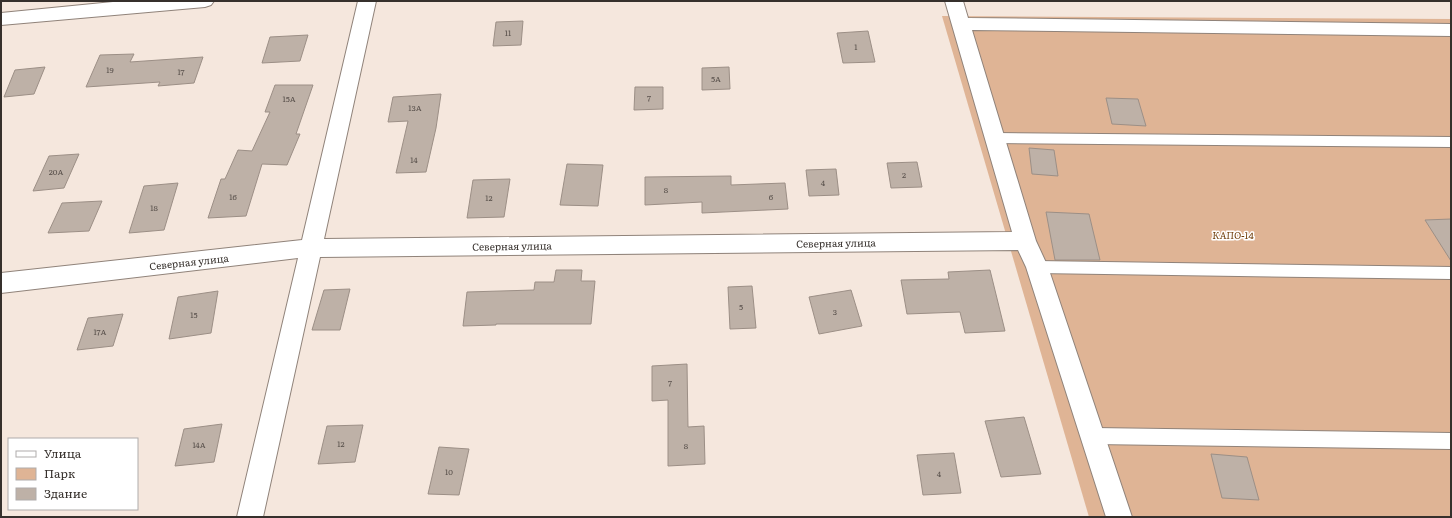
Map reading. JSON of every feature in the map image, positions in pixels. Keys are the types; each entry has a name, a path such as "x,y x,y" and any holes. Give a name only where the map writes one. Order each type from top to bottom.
{"street":[{"path":"1,19 205,1"},
{"path":"250,517 367,1"},
{"path":"954,1 996,138 1025,241 1037,268 1094,436 1119,517"},
{"path":"961,24 1451,30"},
{"name":"Северная улица","path":"1,283 310,248 1025,241"}],"lane":[{"path":"996,138 1451,142"},
{"path":"1037,268 1451,273"},
{"path":"1094,436 1451,441"}],"green space":[{"name":"КАПО-14","path":"942,16 1451,19 1451,517 1089,517"}],"building":[{"path":"523,21 521,45 493,46 496,22"},
{"path":"868,31 875,62 843,63 837,33"},
{"path":"308,35 300,61 262,63 270,37"},
{"path":"134,54 130,62 203,57 194,83 158,86 160,82 86,87 100,55"},
{"path":"45,67 34,94 4,97 15,70"},
{"path":"729,67 730,89 702,90 702,68"},
{"path":"275,85 313,85 296,134 300,134 287,165 262,164 246,216 208,218 221,179 225,179 238,150 252,151 270,112 265,112"},
{"path":"635,87 663,87 663,109 634,110"},
{"path":"441,94 436,128 426,172 396,173 408,121 388,122 393,97"},
{"path":"1106,98 1138,99 1146,126 1112,124"},
{"path":"1029,148 1054,150 1058,176 1032,174"},
{"path":"79,154 64,188 33,191 49,156"},
{"path":"917,162 922,187 891,188 887,163"},
{"path":"567,164 603,165 598,206 560,205"},
{"path":"836,169 839,195 809,196 806,170"},
{"path":"731,176 731,185 785,183 788,209 702,213 702,202 645,205 645,177"},
{"path":"510,179 504,217 467,218 473,180"},
{"path":"178,183 164,230 129,233 144,186"},
{"path":"102,201 89,231 48,233 62,203"},
{"path":"1046,212 1089,214 1100,260 1055,260"},
{"path":"1451,219 1451,261 1425,220"},
{"path":"556,270 582,270 581,281 595,281 591,324 496,324 463,326 467,292 534,290 535,282 554,282"},
{"path":"990,270 1005,331 965,333 960,312 907,314 901,280 949,279 948,272"},
{"path":"752,286 756,328 730,329 728,287"},
{"path":"350,289 340,330 312,330 324,290"},
{"path":"851,290 862,326 819,334 809,297"},
{"path":"218,291 211,333 169,339 178,297"},
{"path":"123,314 113,346 77,350 88,318"},
{"path":"687,364 688,427 704,426 705,464 668,466 668,400 652,401 652,366"},
{"path":"1024,417 1041,474 1001,477 985,421"},
{"path":"222,424 214,462 175,466 184,429"},
{"path":"363,425 355,462 318,464 327,426"},
{"path":"439,447 469,449 459,495 428,494"},
{"path":"954,453 961,493 923,495 917,455"},
{"path":"1211,454 1247,457 1259,500 1222,498"}]}
